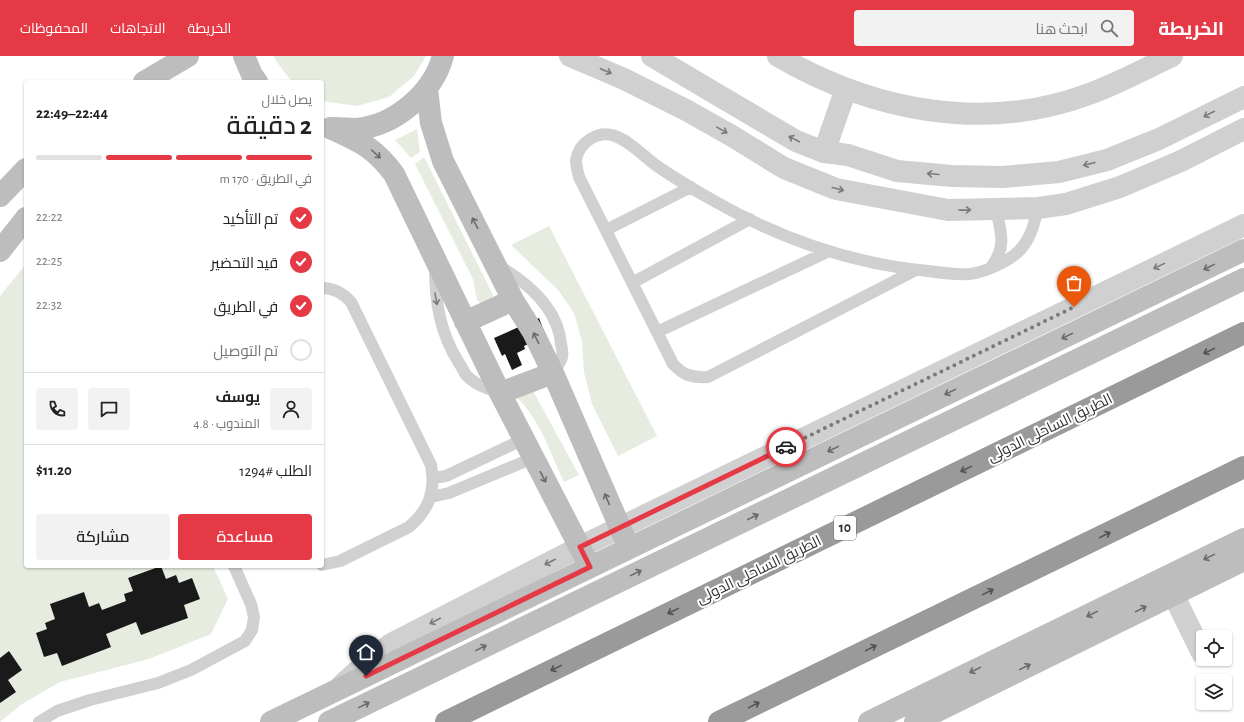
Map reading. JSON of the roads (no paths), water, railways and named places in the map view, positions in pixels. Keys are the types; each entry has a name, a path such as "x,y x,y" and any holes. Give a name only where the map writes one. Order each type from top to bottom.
{"highway":[{"name":"الطريق الساحلى الدولى","path":"446,722 1244,333"},
{"path":"719,722 1244,467"}],"main road":[{"path":"147,80 188,56"},
{"path":"244,56 256,80"},
{"path":"326,128 358,129 384,121 408,108 427,89 445,60"},
{"path":"427,89 431,123 438,148 513,300 533,332 553,373 629,548"},
{"path":"326,128 361,142 375,151 394,174 465,322 528,448 580,547 613,584"},
{"path":"0,196 24,171"},
{"path":"0,251 24,221"},
{"path":"271,722 1244,250"},
{"path":"329,722 1244,279"},
{"path":"465,322 513,300"},
{"path":"500,392 553,373"},
{"path":"875,721 1244,540"},
{"path":"915,722 1244,560"}],"street":[{"path":"570,56 624,79 686,110 784,168 836,189 948,210 1016,207 1038,208 1066,204 1120,187 1181,161 1244,129"},
{"path":"652,56 796,141 824,152 848,155 897,171 952,176 1003,177 1059,172 1107,160 1159,140 1244,97"},
{"path":"778,56 846,89 878,100 913,108 948,113 984,114 1020,111 1055,105 1089,94 1172,56"},
{"path":"824,152 846,89"},
{"path":"337,690 354,673 391,644 580,547 1244,225"},
{"path":"1173,594 1196,642"}],"lane":[{"path":"916,270 708,377 698,378 688,376 679,371 673,364 606,230 577,169 576,160 579,151 584,143 592,138 607,134 618,138 657,166 750,220 782,234 829,251 854,258 916,270 962,274 972,273 1010,258 1027,242 1038,208"},
{"path":"606,230 691,187"},
{"path":"990,267 1000,253 1002,245 1002,236 996,209"},
{"path":"632,283 750,220"},
{"path":"656,332 829,251"},
{"path":"435,260 435,291 440,321 451,350 467,376 485,389 500,392"},
{"path":"495,264 516,276 534,292 550,311 560,333 562,357 553,373"},
{"path":"324,288 339,291 351,302 431,465 433,478 431,497 423,514 409,527 340,561 324,565"},
{"path":"433,478 446,476 528,448"},
{"path":"431,497 449,493 528,448"},
{"path":"39,722 56,711 84,702 158,683 191,670 245,641 252,630 254,617 251,604 235,568"}]}
